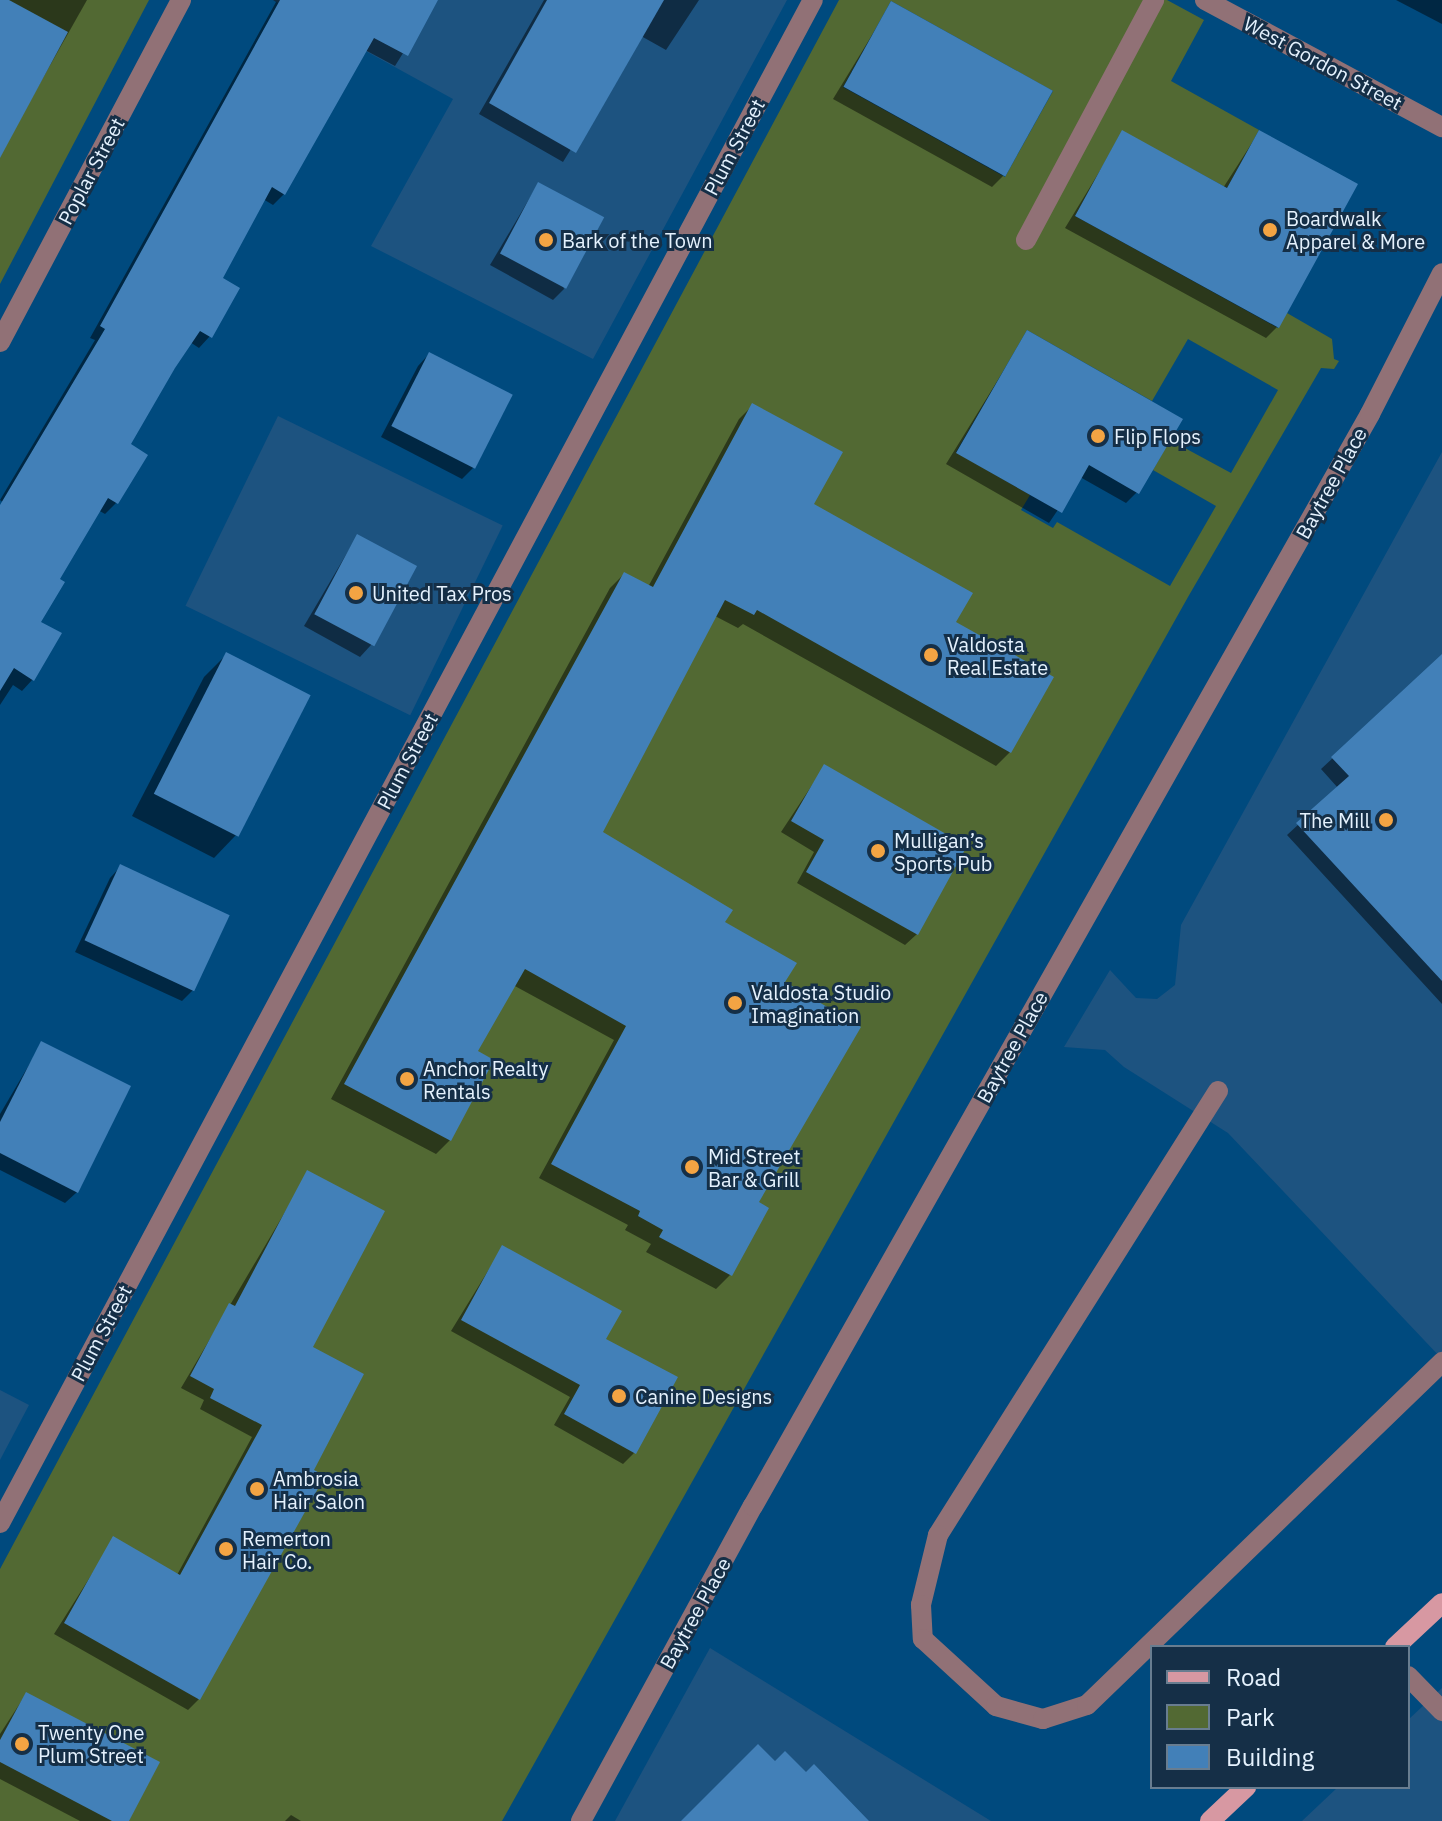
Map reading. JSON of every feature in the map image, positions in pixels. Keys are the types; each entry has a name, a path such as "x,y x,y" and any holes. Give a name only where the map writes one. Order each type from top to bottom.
{"main road":[{"path":"1397,1645 1442,1603"},
{"path":"1210,1821 1244,1789"}],"street":[{"name":"Poplar Street","path":"0,342 181,0"},
{"name":"Plum Street","path":"0,1523 813,0"},
{"path":"1026,240 1154,0"},
{"name":"West Gordon Street","path":"1205,0 1442,127"},
{"name":"Baytree Place","path":"581,1821 753,1506 1370,414 1442,273"},
{"path":"1218,1091 938,1535 921,1605 923,1639 996,1706 1043,1719 1087,1705 1442,1362"},
{"path":"1410,1678 1442,1711"}],"shaded area":[{"path":"273,0 787,0 593,359 371,246 453,99"},
{"path":"278,416 503,526 410,715 186,606"},
{"path":"1442,452 1442,1359 1228,1133 1124,1067 1105,1050 1064,1047 1110,970 1136,998 1157,999 1175,985 1181,925"},
{"path":"0,1390 29,1405 0,1460"},
{"path":"710,1648 991,1821 615,1821"},
{"path":"1442,1688 1442,1821 1302,1821 1336,1789 1410,1789 1410,1718"}],"green space":[{"path":"0,0 149,0 0,284"},
{"path":"839,0 1167,0 1204,20 1171,81 1259,130 1227,188 1122,131 1075,216 1278,328 1287,313 1332,339 1334,359 1339,361 1334,369 1321,368 1188,597 502,1821 0,1821 0,1569","holes":["891,1 1053,91 1005,177 843,87","1027,330 1152,401 1188,339 1278,390 1231,473 1170,440 1153,470 1216,506 1170,586 1057,522 1053,528 1021,510 1030,495 956,452"]}],"building":[{"path":"0,0 9,0 68,32 0,158"},
{"path":"280,0 438,0 408,56 374,38 285,195 272,187 223,278 240,288 212,338 200,331 175,368 131,444 148,455 118,504 108,498 60,579 65,582 41,622 62,633 34,681 14,668 0,691 0,505 105,329 100,326"},
{"path":"547,0 664,0 576,153 489,103"},
{"path":"891,1 1053,91 1005,176 843,87"},
{"path":"1122,130 1227,188 1259,130 1358,184 1279,328 1075,216"},
{"path":"538,182 604,217 566,289 500,254"},
{"path":"1027,330 1183,419 1139,494 1089,465 1062,513 956,453"},
{"path":"429,352 513,395 475,469 391,426"},
{"path":"752,403 843,452 814,504 973,593 956,622 1054,677 1011,753 757,610 754,615 725,600 603,832 733,910 725,922 797,963 785,982 861,1027 759,1202 769,1208 732,1276 659,1237 663,1230 638,1216 640,1211 551,1164 626,1026 525,969 478,1051 494,1060 451,1141 344,1084 624,572 653,587"},
{"path":"357,534 417,566 374,646 314,614"},
{"path":"226,652 311,695 238,837 154,794"},
{"path":"1442,654 1442,981 1296,823 1349,776 1331,757"},
{"path":"824,764 967,846 918,935 806,872 824,840 791,821"},
{"path":"120,864 230,915 194,991 85,940"},
{"path":"41,1041 131,1086 78,1193 0,1153 0,1122"},
{"path":"307,1170 385,1211 313,1347 364,1374 314,1470 325,1476 200,1700 64,1623 113,1536 180,1575 262,1425 210,1398 214,1389 190,1376 229,1303 235,1306"},
{"path":"502,1245 622,1311 606,1339 678,1377 636,1454 564,1414 580,1385 461,1320"},
{"path":"26,1692 160,1762 129,1821 112,1821 0,1762 0,1740"},
{"path":"758,1744 775,1761 785,1751 806,1772 814,1764 869,1821 681,1821"}],"place":[{"name":"Boardwalk Apparel & More","path":"1270,230"},
{"name":"Bark of the Town","path":"546,240"},
{"name":"Flip Flops","path":"1098,436"},
{"name":"United Tax Pros","path":"356,593"},
{"name":"Valdosta Real Estate","path":"931,655"},
{"name":"The Mill","path":"1386,820"},
{"name":"Mulligan’s Sports Pub","path":"878,851"},
{"name":"Valdosta Studio Imagination","path":"735,1003"},
{"name":"Anchor Realty Rentals","path":"407,1079"},
{"name":"Mid Street Bar & Grill","path":"692,1167"},
{"name":"Canine Designs","path":"619,1396"},
{"name":"Ambrosia Hair Salon","path":"257,1489"},
{"name":"Remerton Hair Co.","path":"226,1549"},
{"name":"Twenty One Plum Street","path":"22,1744"}]}
